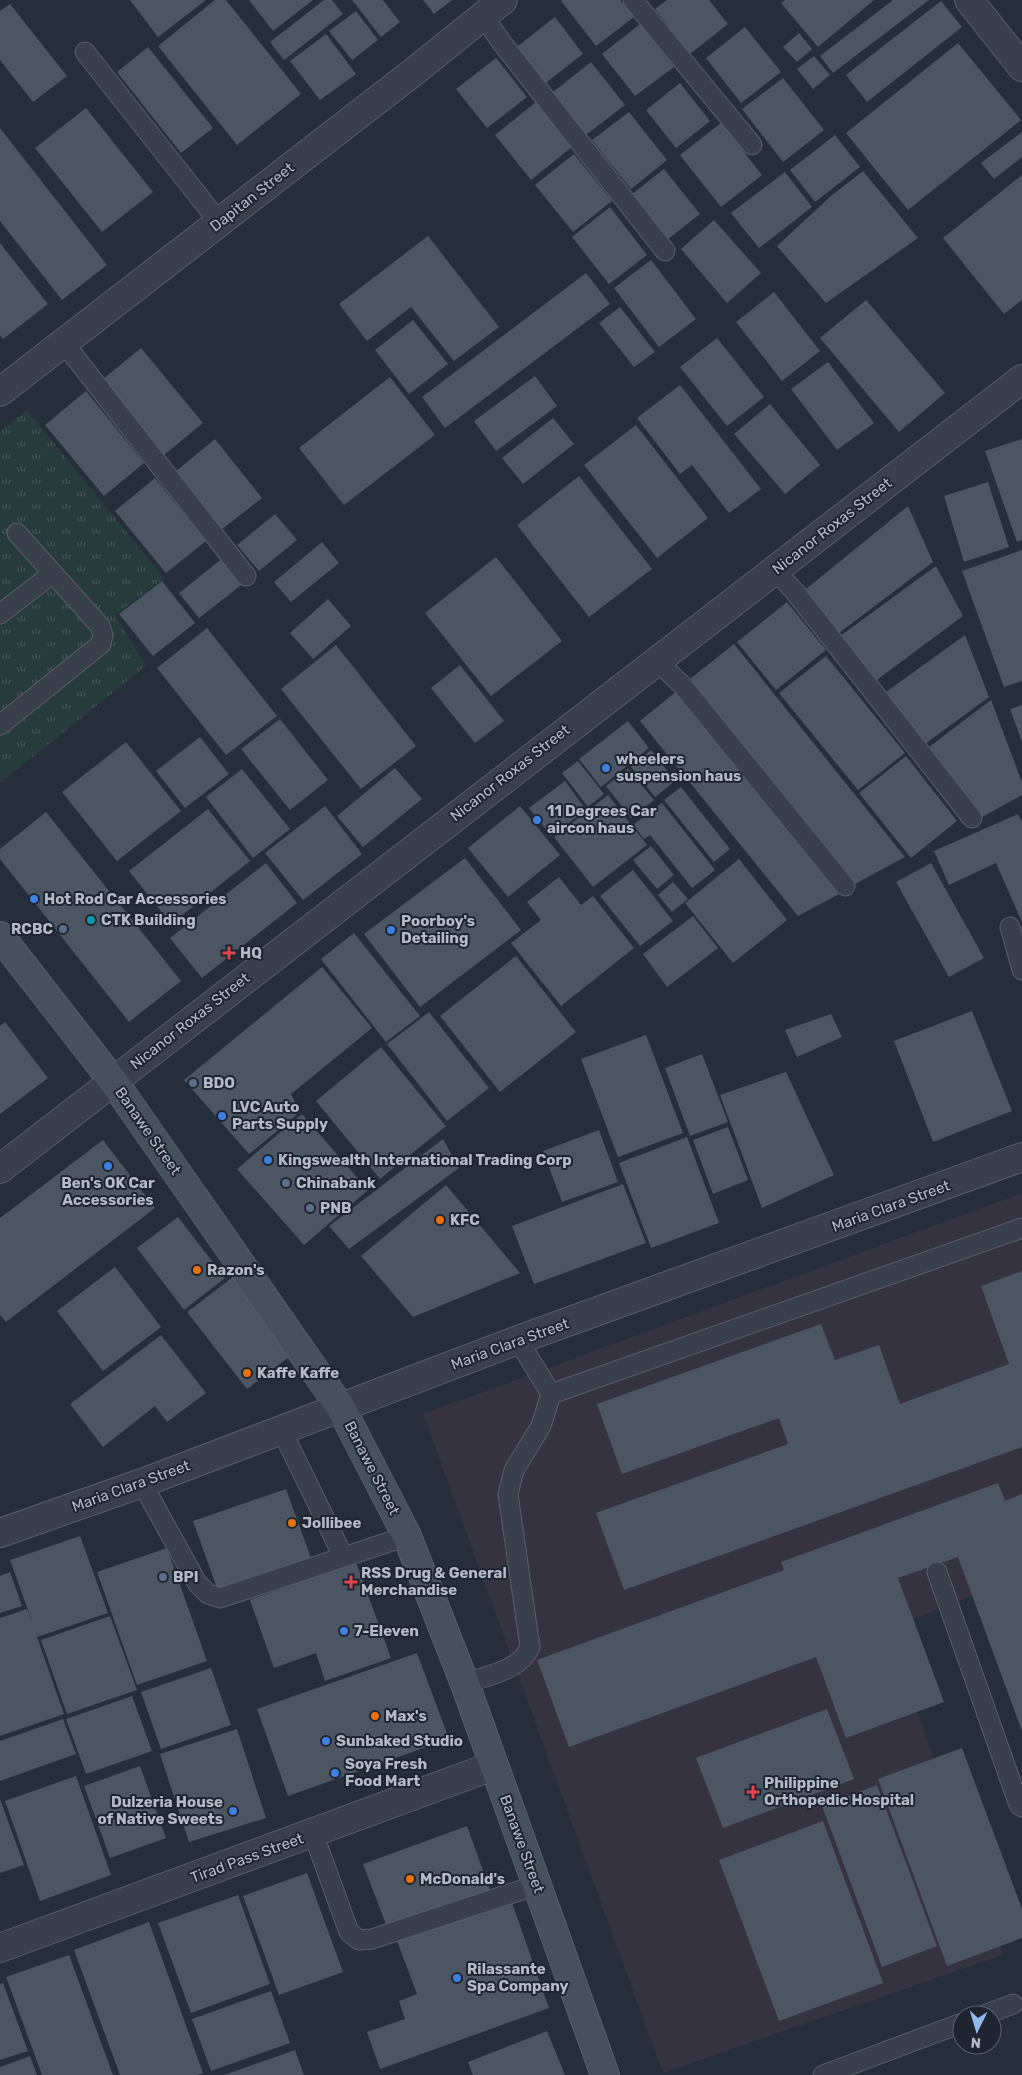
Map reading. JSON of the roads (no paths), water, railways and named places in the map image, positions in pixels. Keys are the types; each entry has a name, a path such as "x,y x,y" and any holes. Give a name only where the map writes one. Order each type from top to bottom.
{"main road":[{"name":"Banawe Street","path":"0,936 113,1081 341,1408 407,1536 465,1684 605,2075"}],"street":[{"path":"969,0 1022,67"},
{"name":"Dapitan Street","path":"0,392 493,8"},
{"name":"Nicanor Roxas Street","path":"0,1169 656,660 1022,379"},
{"name":"Maria Clara Street","path":"0,1533 142,1483 518,1340 1022,1158"},
{"name":"Tirad Pass Street","path":"0,1948 493,1766"}],"lane":[{"path":"633,0 752,145"},
{"path":"493,8 502,44 665,251"},
{"path":"85,52 219,222"},
{"path":"64,343 246,576"},
{"path":"0,725 101,644 103,635 100,626 17,533"},
{"path":"775,570 796,592 972,818"},
{"path":"0,614 52,574"},
{"path":"656,660 682,685 845,886"},
{"path":"1010,927 1022,970"},
{"path":"551,1394 1022,1228"},
{"path":"465,1684 513,1666 526,1655 530,1647 508,1494 514,1470 541,1426 551,1394 518,1340"},
{"path":"282,1430 343,1556"},
{"path":"142,1483 197,1583 208,1594 220,1598 407,1536"},
{"path":"937,1572 1019,1805 1022,1808"},
{"path":"313,1834 349,1932 359,1940 372,1939 537,1885"},
{"path":"1002,2008 1013,2004"},
{"path":"823,2075 952,2027"}],"place":[{"name":"wheelers suspension haus","path":"606,768"},
{"name":"11 Degrees Car aircon haus","path":"537,820"},
{"name":"Hot Rod Car Accessories","path":"34,899"},
{"name":"CTK Building","path":"91,920"},
{"name":"RCBC","path":"63,929"},
{"name":"Poorboy's Detailing","path":"391,930"},
{"name":"HQ","path":"229,953"},
{"name":"BDO","path":"193,1083"},
{"name":"LVC Auto Parts Supply","path":"222,1116"},
{"name":"Kingswealth International Trading Corp","path":"268,1160"},
{"name":"Ben's OK Car Accessories","path":"108,1166"},
{"name":"Chinabank","path":"286,1183"},
{"name":"PNB","path":"310,1208"},
{"name":"KFC","path":"440,1220"},
{"name":"Razon's","path":"197,1270"},
{"name":"Kaffe Kaffe","path":"247,1373"},
{"name":"Jollibee","path":"292,1523"},
{"name":"BPI","path":"163,1577"},
{"name":"RSS Drug & General Merchandise","path":"351,1582"},
{"name":"7-Eleven","path":"344,1631"},
{"name":"Max's","path":"375,1716"},
{"name":"Sunbaked Studio","path":"326,1741"},
{"name":"Soya Fresh Food Mart","path":"335,1773"},
{"name":"Philippine Orthopedic Hospital","path":"753,1792"},
{"name":"Dulzeria House of Native Sweets","path":"233,1811"},
{"name":"McDonald's","path":"410,1879"},
{"name":"Rilassante Spa Company","path":"457,1978"}]}
